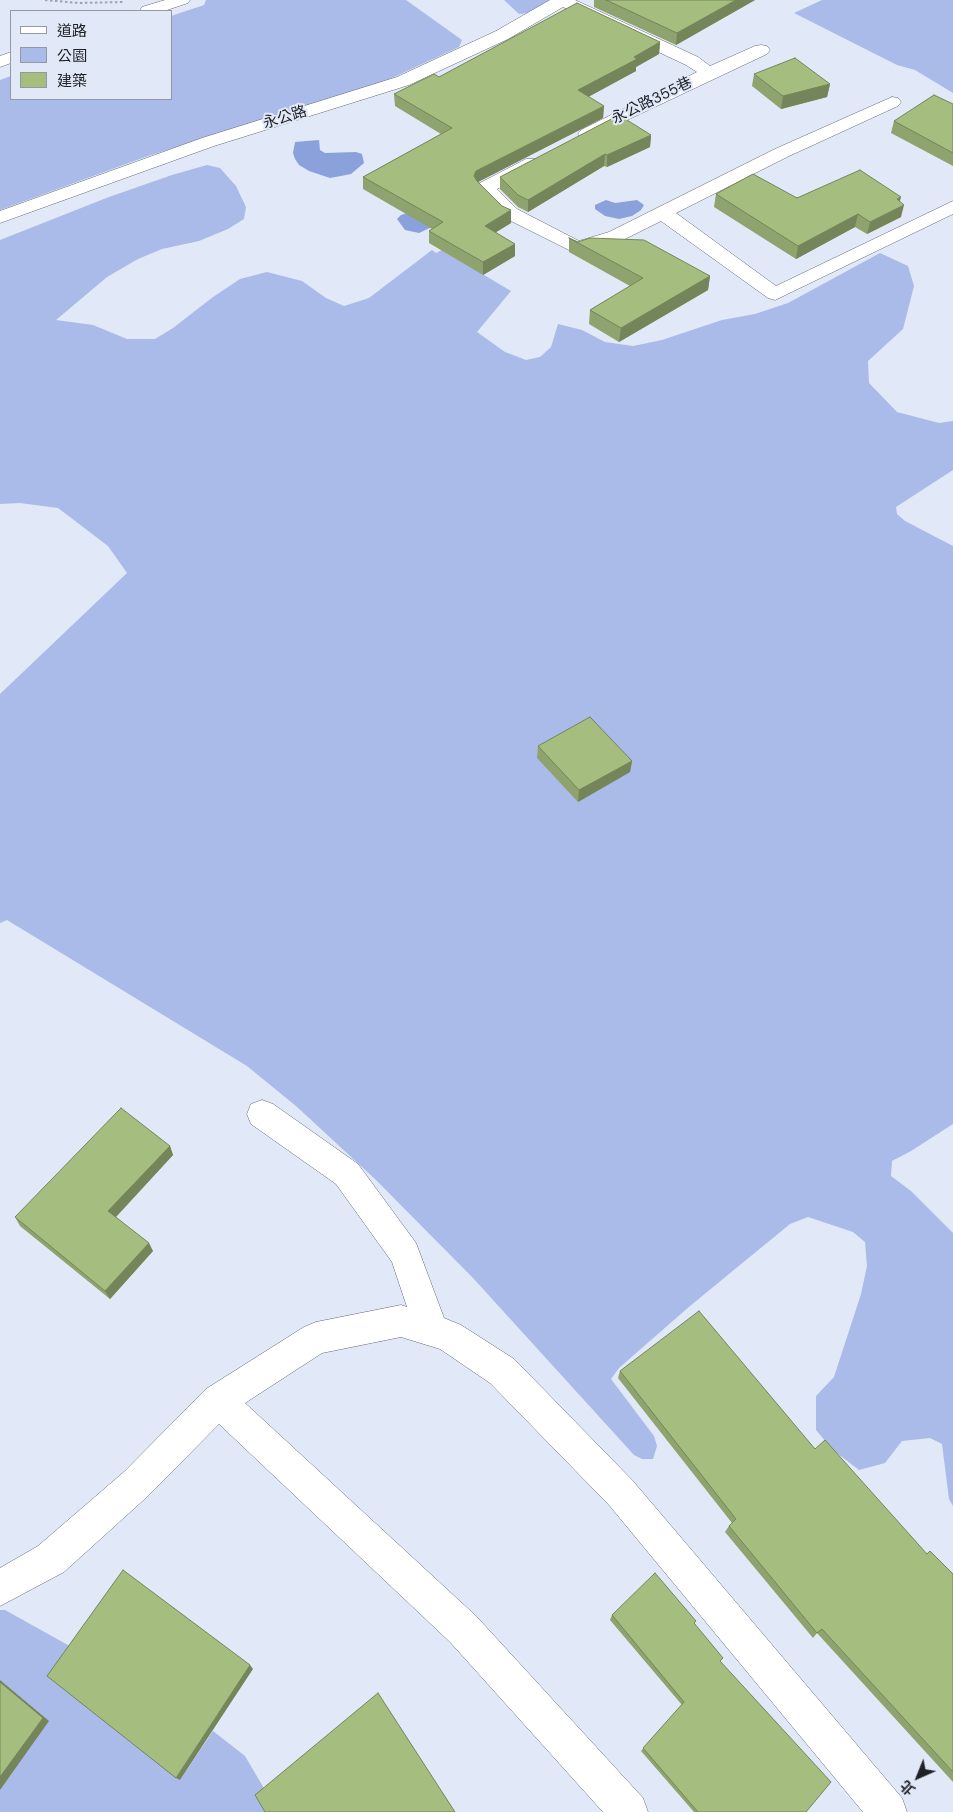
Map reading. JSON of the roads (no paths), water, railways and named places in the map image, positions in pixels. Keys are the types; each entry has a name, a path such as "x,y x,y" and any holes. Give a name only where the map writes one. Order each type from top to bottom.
{"lane":[{"path":"151,10 182,0"},
{"name":"永公路355巷","path":"562,0 692,61 709,73"},
{"name":"永公路","path":"0,217 208,142 403,81 502,35 562,0"},
{"name":"永公路355巷","path":"572,142 709,73 761,50"},
{"path":"546,156 485,188 510,213 577,248 616,236 781,153 892,102"},
{"path":"663,213 775,294 953,207"},
{"path":"262,1114 347,1174 404,1254 432,1331"},
{"path":"0,1588 51,1559 137,1483 218,1402 316,1338 401,1321 450,1336 502,1371 621,1493 888,1812"},
{"path":"218,1402 463,1629 629,1812"}]}
